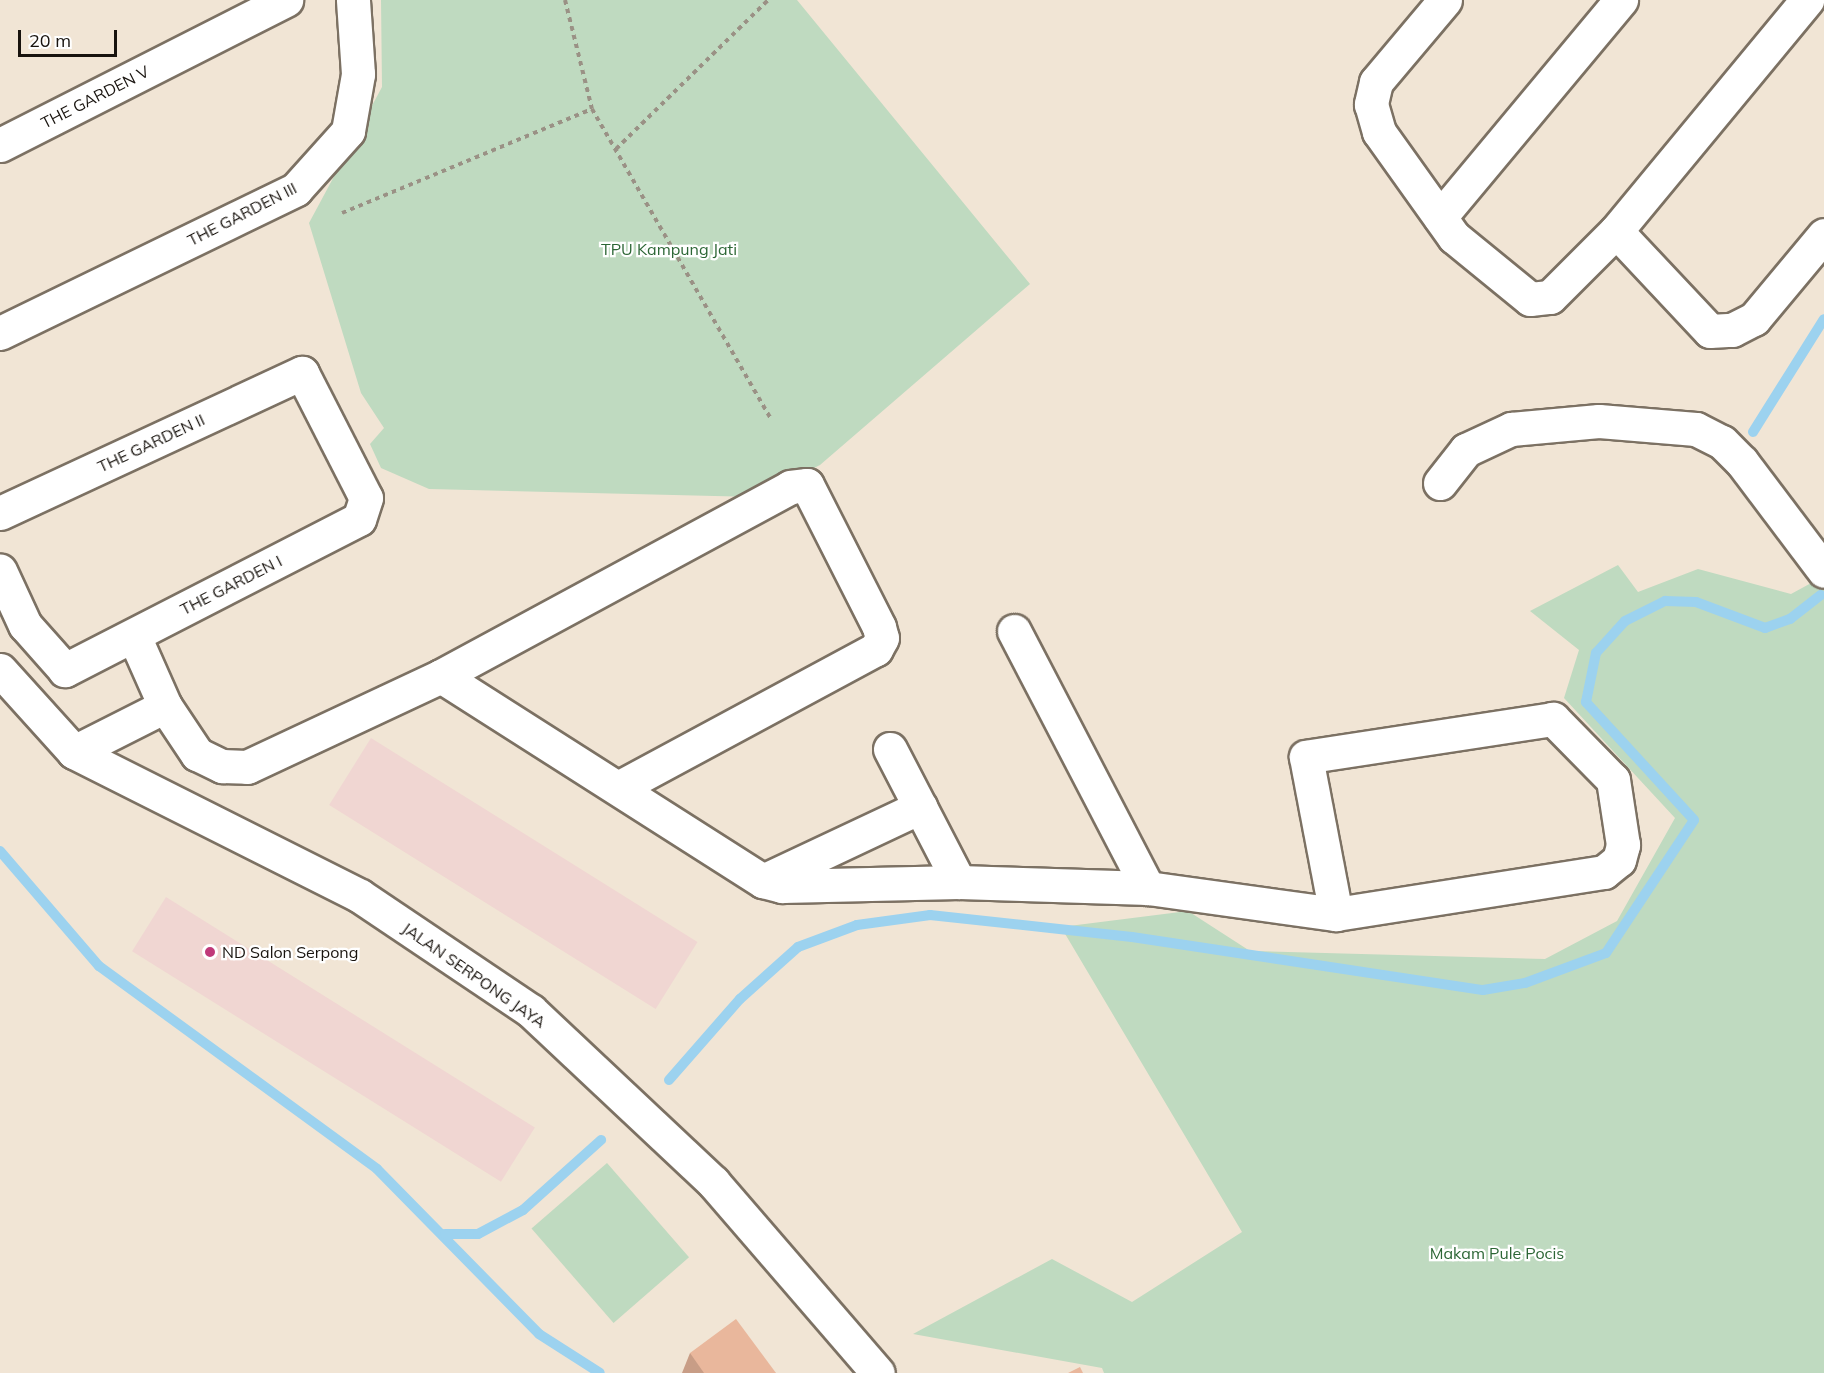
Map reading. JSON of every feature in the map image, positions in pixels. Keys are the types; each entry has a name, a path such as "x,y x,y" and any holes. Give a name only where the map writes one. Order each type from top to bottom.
{"street":[{"name":"THE GARDEN V","path":"0,145 286,0"},
{"path":"1445,0 1376,82 1371,104 1379,132 1454,237 1530,299 1550,297 1616,231 1807,0"},
{"path":"1440,217 1622,0"},
{"name":"THE GARDEN III","path":"0,333 296,189 348,131 358,74 354,1"},
{"path":"1616,231 1710,331 1732,330 1754,320 1824,235"},
{"name":"THE GARDEN II","path":"0,513 302,373"},
{"name":"THE GARDEN I","path":"0,571 25,625 65,670 358,519 364,510 366,498 302,373"},
{"path":"1440,483 1466,450 1511,429 1599,421 1696,429 1722,442 1742,462 1824,571"},
{"path":"134,636 165,706 198,754 222,766 247,767 441,676 790,488 807,485 879,627 882,638 876,649 618,789"},
{"path":"1014,631 1148,888"},
{"name":"JALAN SERPONG JAYA","path":"0,670 74,752 360,896 531,1011 713,1182 878,1373"},
{"path":"441,676 763,881 783,886 959,882 1148,888 1336,914 1604,872 1619,861 1623,845 1613,780 1553,719 1306,758 1336,914"},
{"path":"74,752 165,706"},
{"path":"890,749 959,882"},
{"path":"763,881 920,807"}],"path":[{"path":"565,0 591,109 770,417"},
{"path":"616,149 768,0"},
{"path":"342,213 591,109"}],"shaded area":[{"path":"371,738 697,942 656,1009 329,805"},
{"path":"166,897 535,1128 501,1182 132,951"}],"green space":[{"name":"TPU Kampung Jati","path":"381,0 797,0 1030,284 820,465 756,497 429,489 381,468 370,444 384,428 361,393 309,223 382,87"},
{"name":"Makam Pule Pocis","path":"1618,565 1638,592 1698,569 1791,594 1824,576 1824,1373 1104,1373 1102,1368 913,1334 1052,1259 1132,1302 1242,1232 1061,927 1188,911 1250,951 1545,959 1617,921 1675,818 1564,698 1579,650 1530,611"},
{"path":"607,1163 689,1257 614,1323 532,1229"}],"building":[{"path":"736,1319 776,1373 704,1373 690,1353"},
{"path":"1080,1367 1083,1373 1068,1373"}],"waterway":[{"path":"1753,432 1824,319"},
{"path":"669,1080 740,999 798,947 857,925 930,915 1132,937 1483,990 1525,983 1606,953 1694,820 1586,702 1596,653 1625,621 1665,601 1696,602 1765,628 1790,619 1821,595"},
{"path":"0,851 99,966 377,1169 539,1334 600,1373"},
{"path":"445,1234 478,1234 523,1210 601,1140"}],"place":[{"name":"ND Salon Serpong","path":"210,952"}]}
